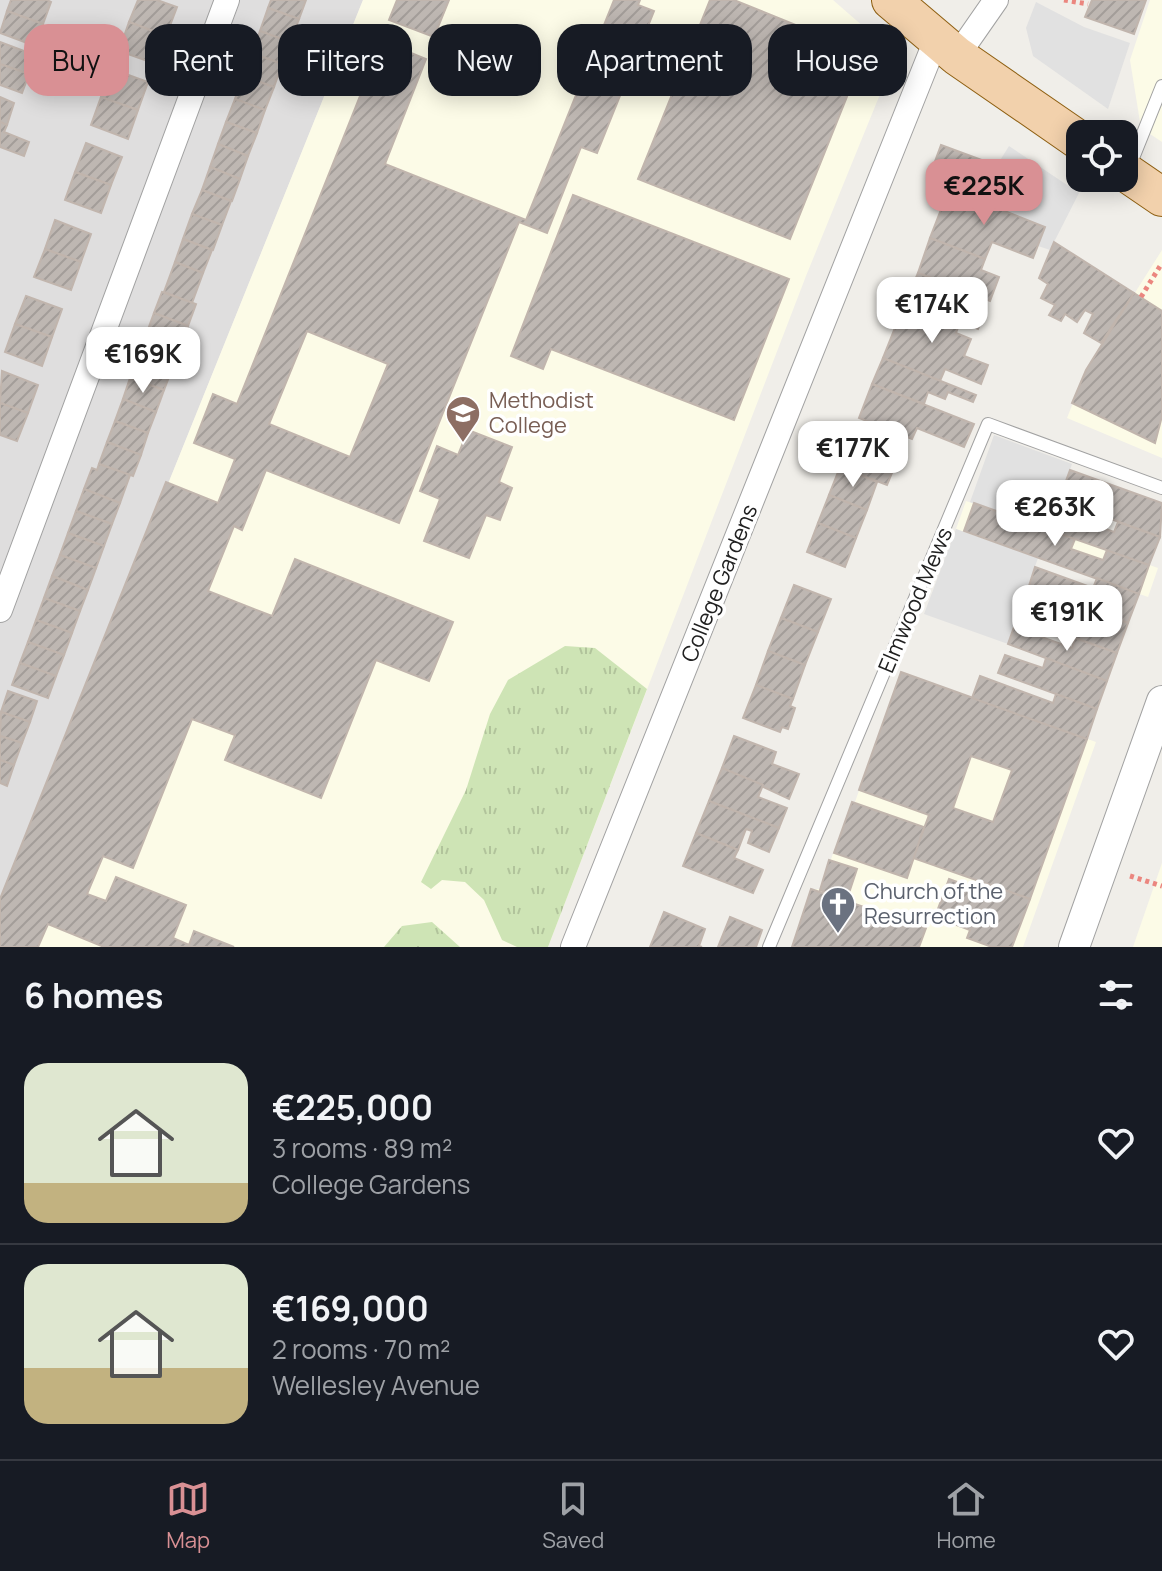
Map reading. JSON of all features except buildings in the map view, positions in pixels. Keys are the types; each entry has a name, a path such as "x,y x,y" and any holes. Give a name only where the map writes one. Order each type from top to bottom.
{"main road":[{"path":"891,0 946,48 1066,131"},
{"path":"1138,181 1162,197"}],"street":[{"path":"0,610 227,0"},
{"name":"College Gardens","path":"573,947 946,48 996,0"},
{"path":"1074,947 1162,701"}],"lane":[{"path":"1138,143 1161,92"},
{"name":"Elmwood Mews","path":"769,947 988,424 1162,488"}],"path":[{"path":"1064,0 1088,4"},
{"path":"1141,297 1162,263"}],"shaded area":[{"path":"0,0 363,0 353,24 278,24 278,96 324,96 0,901"},
{"name":"Methodist College","path":"363,0 833,0 860,24 768,24 768,96 879,96 806,276 548,947 0,947 0,901 324,96 412,96 412,24 353,24"},
{"path":"1150,0 1162,0 1162,142 1141,128 1130,60"},
{"path":"1036,2 1084,27 1130,43 1108,109 1033,56 1026,28"},
{"path":"1009,146 1066,184 1066,192 1079,193 1050,250 1038,246 1045,228 979,201 984,186"},
{"path":"1162,250 1162,458 1067,418 1086,370"},
{"path":"994,435 1072,464 1049,530 970,502"},
{"path":"966,501 1158,568 1148,597 956,529"},
{"path":"956,529 1038,558 1008,644 924,614"},
{"path":"901,672 1096,742 1023,947 792,947 811,889 820,889 852,802 855,802"},
{"path":"1162,863 1162,947 1133,947"}],"green space":[{"path":"565,646 595,648 647,689 548,947 517,947 502,940 484,900 465,882 442,880 431,889 421,882 466,790 490,714 508,680"},
{"path":"432,922 460,947 384,947 402,926"}],"place":[{"name":"Methodist College","path":"463,444"},
{"name":"Church of the Resurrection","path":"838,935"}]}
